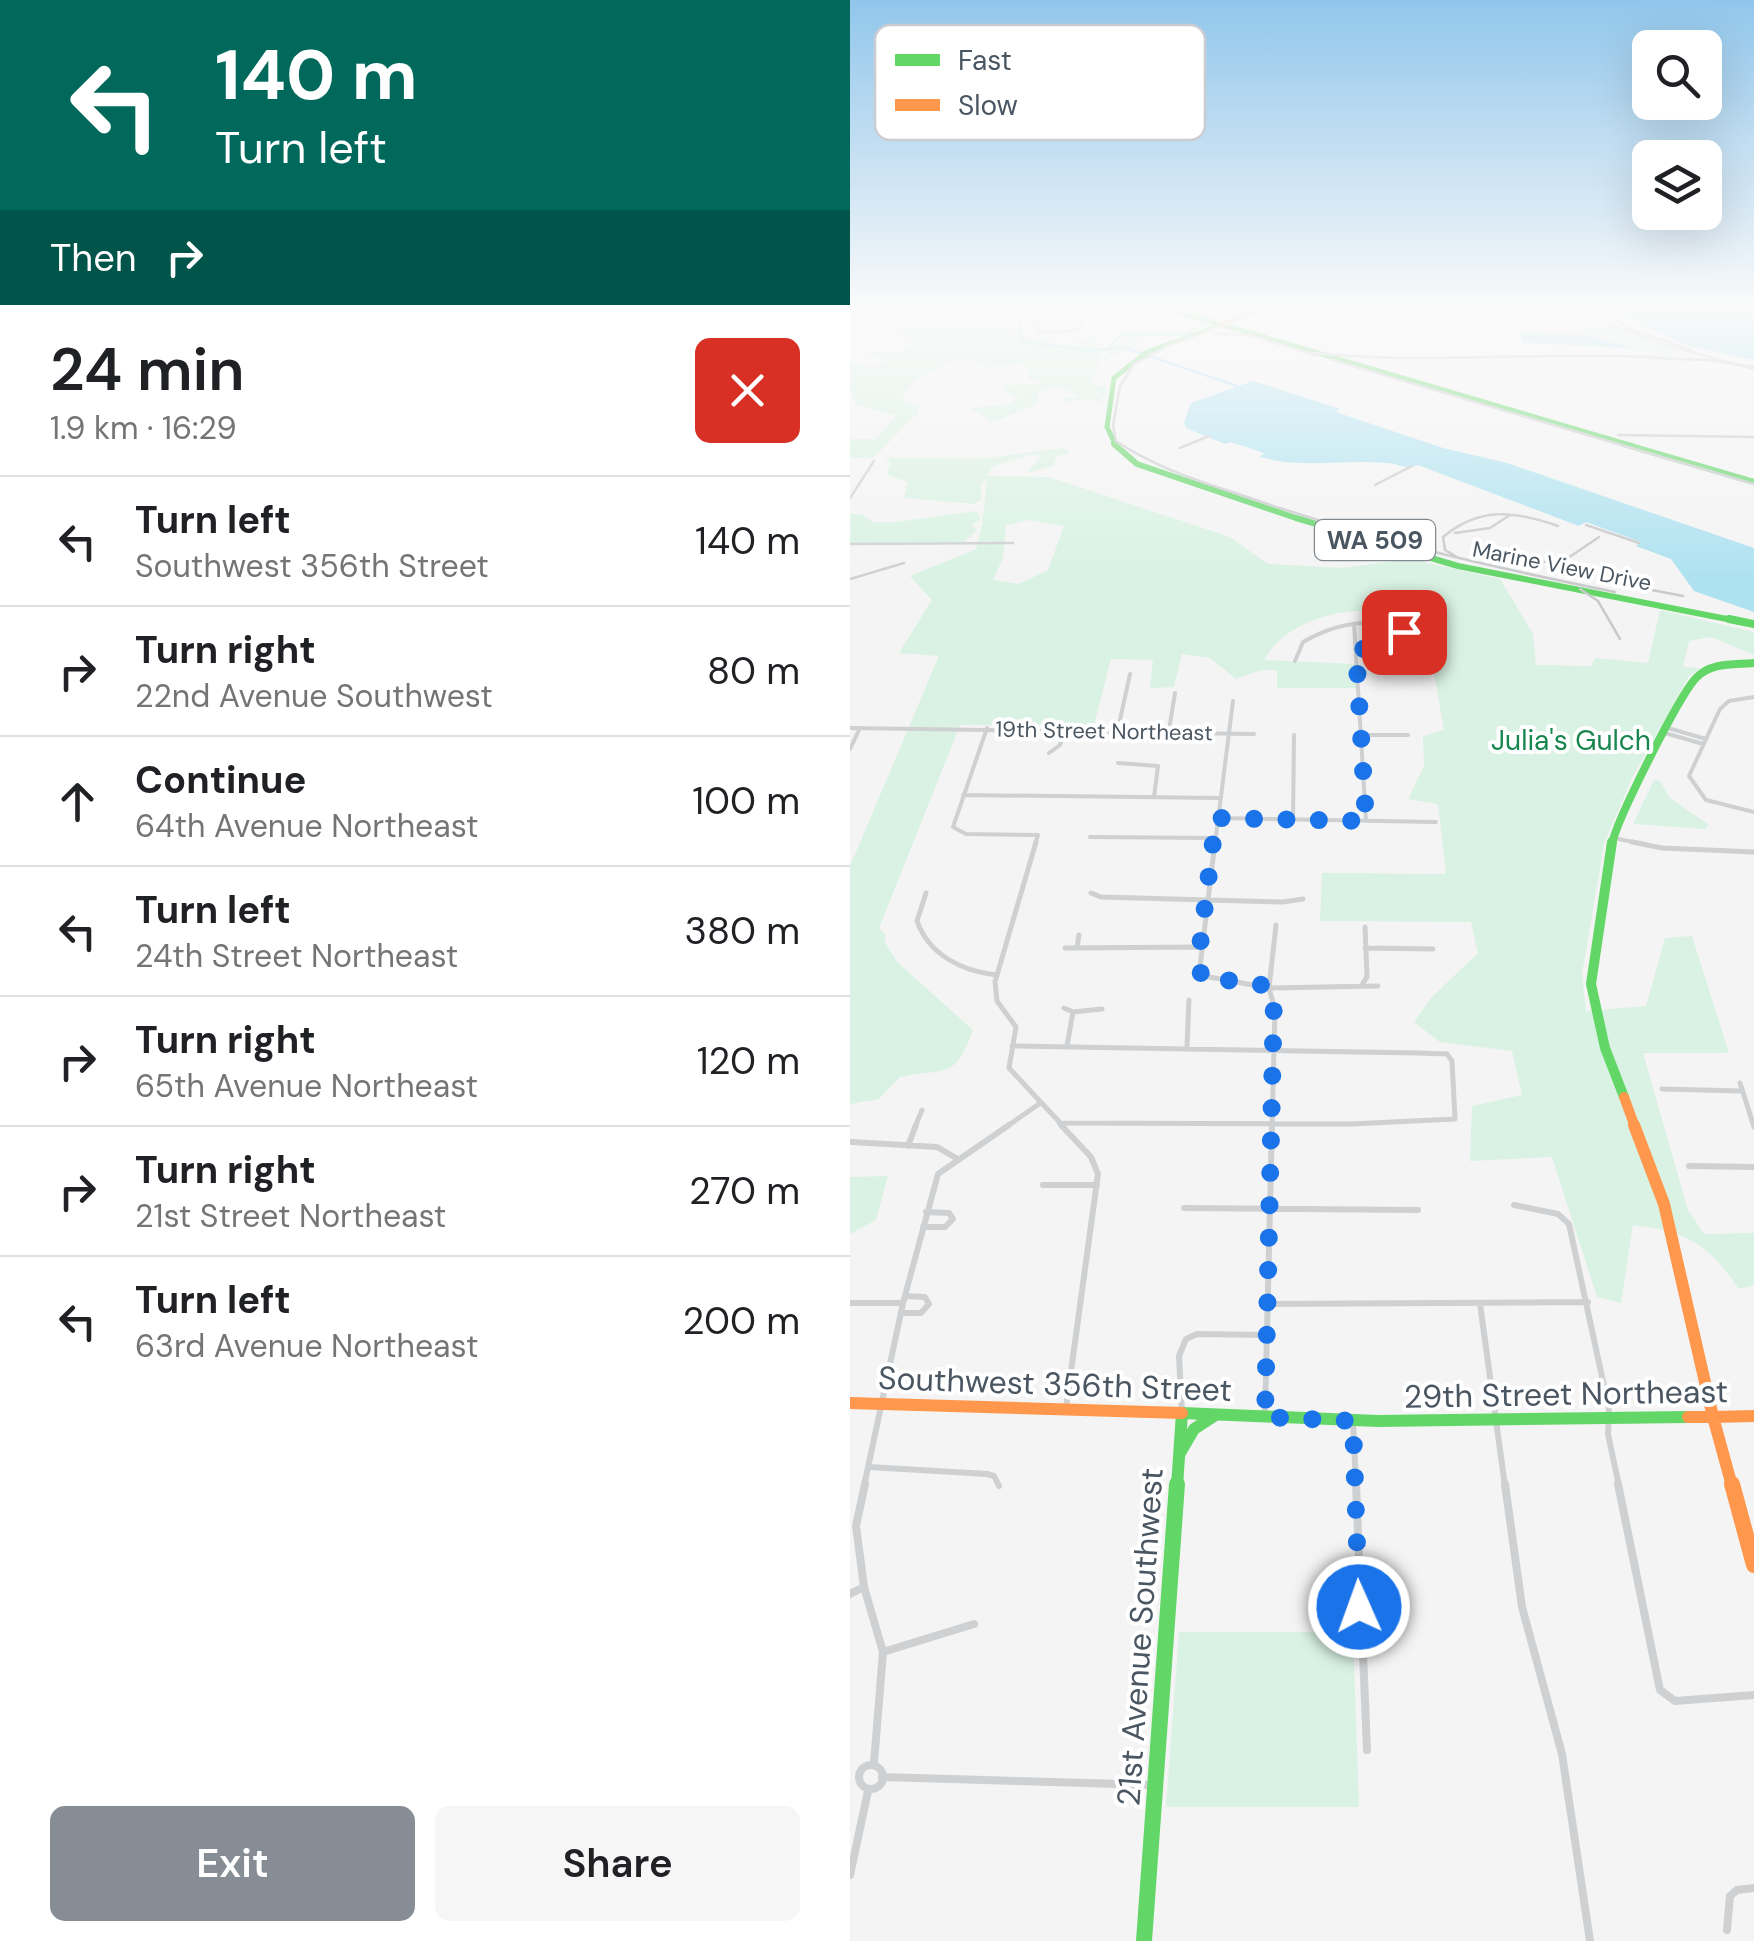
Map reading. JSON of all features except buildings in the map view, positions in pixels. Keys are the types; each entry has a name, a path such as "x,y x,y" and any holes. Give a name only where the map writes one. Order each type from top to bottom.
{"main road":[{"name":"Marine View Drive","path":"1110,398 1104,431 1114,450 1138,464 1279,513 1458,566 1754,623"},
{"path":"1468,398 1754,482"},
{"path":"1754,663 1722,664 1697,677 1667,730 1614,838 1596,934 1592,984 1594,1011 1664,1204 1713,1417 1754,1565"},
{"name":"Southwest 356th Street","path":"850,1403 1378,1421"},
{"name":"21st Avenue Southwest","path":"1144,1941 1182,1413"},
{"path":"1178,1456 1194,1430 1218,1414"},
{"name":"29th Street Northeast","path":"1378,1421 1754,1416"}],"street":[{"path":"850,498 874,461"},
{"path":"850,544 1013,543"},
{"path":"850,579 904,563"},
{"path":"1354,624 1366,821"},
{"path":"1295,661 1298,647 1306,640 1335,626 1354,624 1406,634 1404,648 1356,649"},
{"path":"1118,730 1130,674"},
{"path":"1168,731 1175,693"},
{"path":"1754,697 1725,704 1690,773 1695,790 1718,806 1754,812"},
{"path":"1233,701 1200,947 1198,969 1202,978 1256,982 1270,988 1378,986"},
{"name":"19th Street Northeast","path":"850,728 1254,734"},
{"path":"850,748 860,728"},
{"path":"987,728 953,824 966,834 1038,835 997,975 995,996 1016,1027 1010,1073 1091,1158 1098,1185 1066,1408"},
{"path":"1049,753 1058,748 1066,729"},
{"path":"1667,730 1705,742"},
{"path":"1293,820 1294,735"},
{"path":"1360,735 1408,735"},
{"path":"1118,763 1158,766 1154,797"},
{"path":"962,795 1220,798"},
{"path":"1216,818 1436,822"},
{"path":"1090,837 1214,838"},
{"path":"1614,838 1669,849 1754,852"},
{"path":"1018,876 1026,876"},
{"path":"1091,893 1101,898 1283,902 1303,899"},
{"path":"926,894 917,920 923,934 962,968 997,975"},
{"path":"1004,922 1012,922"},
{"path":"1265,1417 1275,1001 1270,988 1276,925"},
{"path":"1360,984 1367,977 1364,927"},
{"path":"1076,948 1079,936"},
{"path":"1065,948 1200,947"},
{"path":"1365,948 1433,949"},
{"path":"1189,1000 1185,1043 1189,1048"},
{"path":"1064,1008 1073,1012 1102,1008"},
{"path":"1066,1046 1073,1012"},
{"path":"1012,1046 1447,1054 1453,1066 1455,1119 1059,1124"},
{"path":"1662,1089 1741,1087 1754,1128"},
{"path":"874,1763 883,1652 864,1587 856,1526 922,1227 934,1181 956,1158 1039,1104"},
{"path":"908,1146 922,1110"},
{"path":"852,1142 937,1147 956,1158"},
{"path":"1689,1166 1754,1167"},
{"path":"1043,1185 1098,1185"},
{"path":"1514,1205 1558,1214 1575,1238 1609,1420 1608,1434 1657,1683 1666,1697 1675,1701 1754,1694"},
{"path":"1184,1208 1418,1210"},
{"path":"922,1227 945,1227 953,1219 949,1213 926,1212"},
{"path":"850,1303 925,1297 929,1304 921,1313 902,1313"},
{"path":"1266,1304 1588,1302"},
{"path":"1480,1304 1522,1607 1562,1754 1590,1941"},
{"name":"21st Avenue Southwest","path":"1182,1413 1179,1356 1186,1339 1197,1334 1266,1335"},
{"path":"1353,1421 1368,1750"},
{"path":"870,1468 987,1474 994,1476 999,1487"},
{"path":"850,1594 864,1587"},
{"path":"883,1652 974,1624"},
{"path":"868,1790 855,1775 874,1763"},
{"path":"868,1790 877,1786 882,1777 882,1768 874,1763"},
{"path":"882,1777 1154,1785"},
{"path":"850,1876 868,1790"},
{"path":"1727,1930 1730,1896 1737,1890 1754,1888"}],"green space":[{"path":"853,398 903,398 920,407 873,458 850,458 850,439 876,439 896,416 856,404"},
{"path":"1018,398 1037,398 1038,404 993,422 970,408 1007,405"},
{"path":"1064,398 1102,400 1063,402"},
{"name":"Julia's Gulch","path":"1065,448 1070,453 1056,457 1054,466 1027,473 1040,457 1036,454 993,466 987,476 1049,477 1230,537 1268,564 1342,568 1410,559 1500,579 1533,634 1536,665 1591,666 1595,658 1648,663 1660,610 1754,632 1754,655 1711,637 1689,641 1683,667 1700,668 1689,676 1632,778 1604,844 1582,974 1586,1011 1646,1006 1665,938 1692,936 1729,1053 1643,1053 1688,1210 1704,1234 1754,1233 1754,1285 1739,1289 1717,1261 1695,1242 1668,1231 1633,1225 1621,1303 1597,1297 1552,1157 1470,1161 1472,1106 1522,1095 1512,1051 1440,1042 1414,1022 1431,998 1478,953 1471,922 1320,921 1322,873 1446,874 1438,804 1408,799 1424,766 1423,736 1444,730 1425,623 1419,619 1365,611 1332,615 1285,636 1264,660 1356,664 1358,688 1277,688 1277,670 1261,670 1236,679 1210,658 1182,654 1174,687 1150,688 1153,660 1111,659 1094,725 960,725 879,928 897,962 973,1030 953,1065 900,1077 879,1099 850,1104 850,866 939,656 899,653 932,600 910,576 976,549 987,478 981,484 981,500 974,504 904,498 908,482 887,475 890,462 884,458 979,459","holes":["1030,520 1064,526 1048,570 1019,584 993,580 1003,558 1006,525"]},
{"path":"976,511 981,519 972,525 977,530 964,542 850,543 850,514 861,514 873,522 895,522"},
{"path":"1654,780 1660,781 1670,798 1709,825 1705,829 1633,824"},
{"path":"888,1176 876,1220 850,1234 850,1177"},
{"path":"1179,1632 1353,1632 1359,1807 1166,1807"}],"water":[{"path":"1206,398 1305,398 1443,448 1507,463 1754,548 1754,612 1694,591 1671,559 1636,546 1641,542 1586,522 1579,526 1418,465 1307,463 1260,457 1264,453 1231,442 1225,444 1186,428 1184,422 1191,403"}],"railway":[{"path":"1118,398 1113,426 1116,441 1181,474 1385,539 1615,592"},
{"path":"1460,398 1754,484"},
{"path":"1618,435 1754,437"},
{"path":"1180,448 1209,436"},
{"path":"1375,485 1412,466"},
{"path":"1455,533 1490,528 1510,515"},
{"path":"1457,557 1445,550 1443,537 1484,516 1527,517 1558,526"},
{"path":"1586,525 1639,543"},
{"path":"1522,564 1565,560 1599,537"},
{"path":"1600,580 1683,596"},
{"path":"1580,589 1598,601 1620,639"}],"traffic: fast":[{"path":"1110,398 1109,436 1137,464 1296,518 1458,566 1754,624"},
{"path":"1468,398 1754,482"},
{"path":"1624,1097 1605,1048 1591,984 1613,838 1634,790 1695,679 1714,666 1754,663"},
{"path":"1144,1941 1182,1413 1378,1421 1688,1417"},
{"path":"1180,1453 1194,1429 1214,1416"}],"traffic: slow":[{"path":"1624,1097 1664,1204 1713,1417 1688,1417"},
{"path":"850,1403 1182,1413"},
{"path":"1754,1416 1713,1417 1754,1565"}],"route":[{"path":"1359,1607 1353,1421 1265,1417 1274,996 1270,988 1256,982 1202,978 1198,962 1216,818 1366,821 1356,649 1404,648 1404,632"}]}
